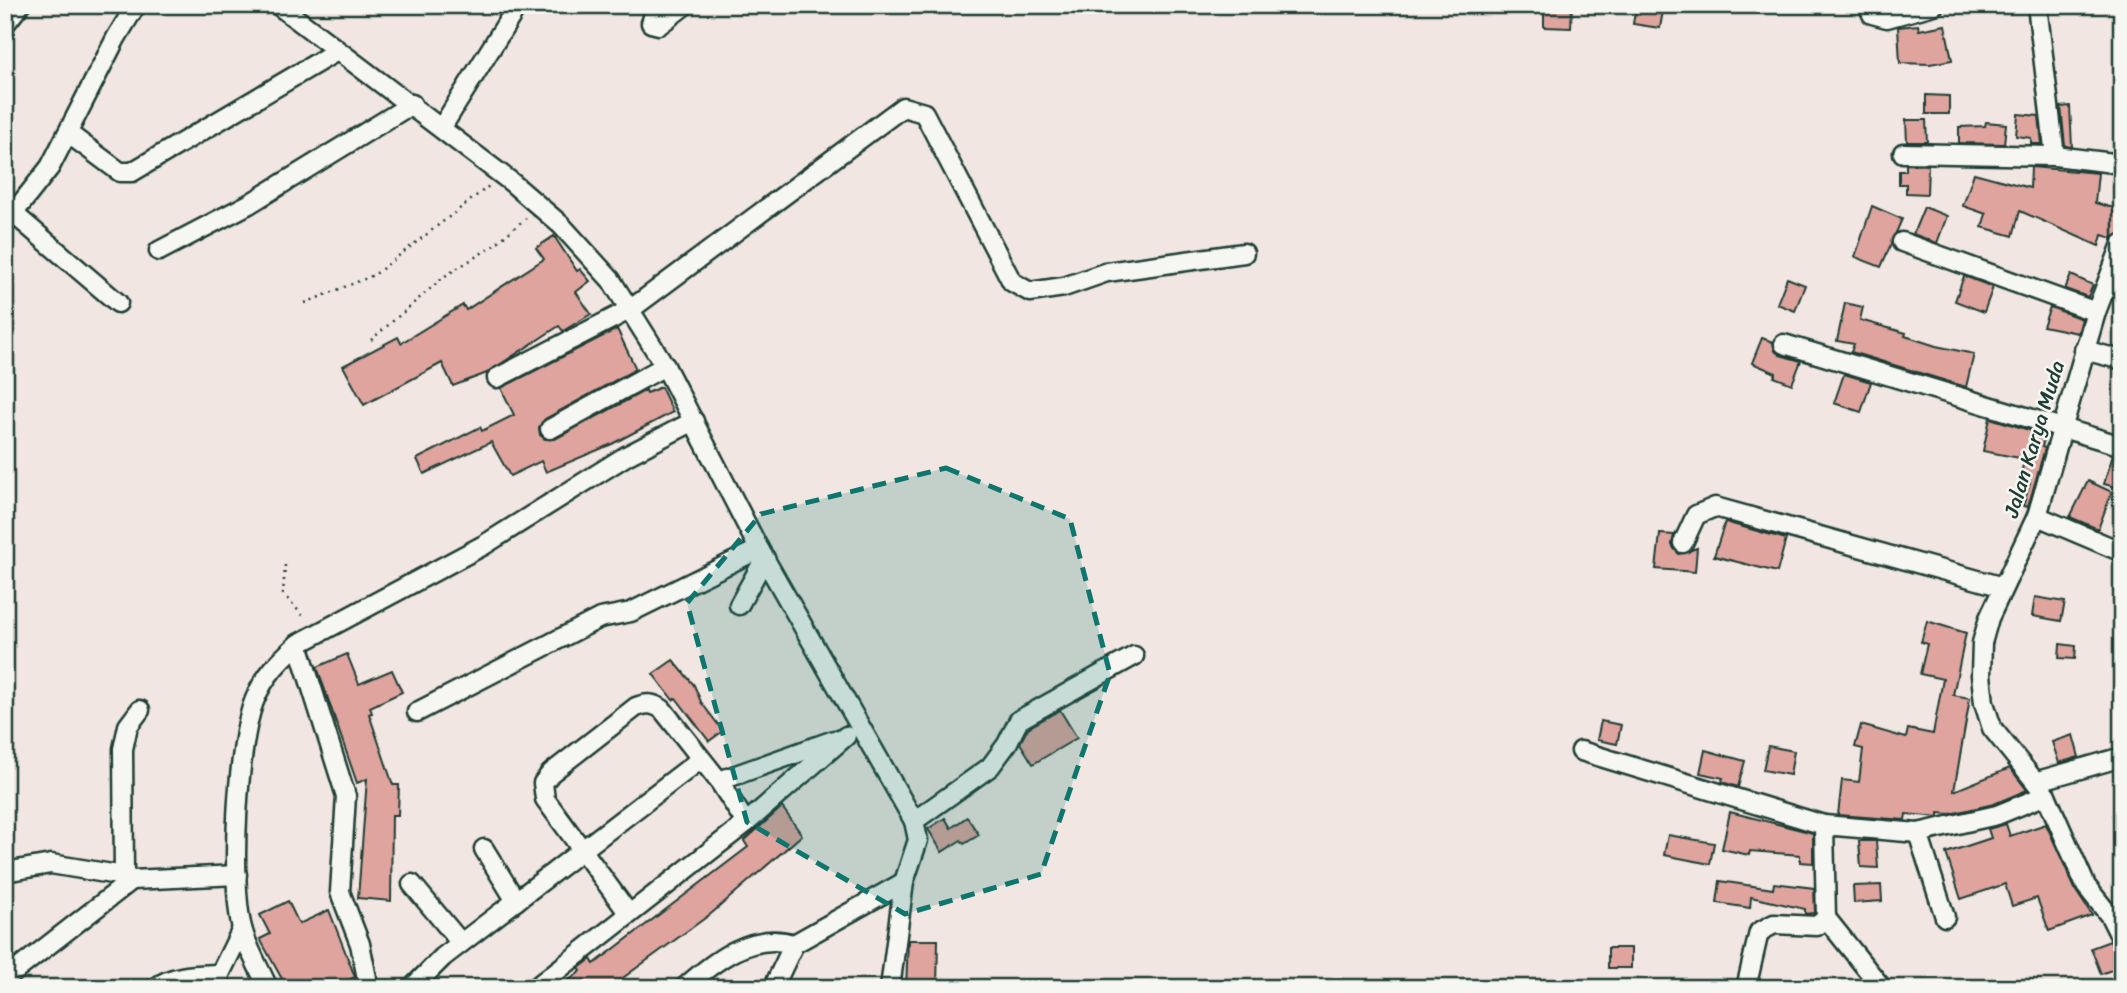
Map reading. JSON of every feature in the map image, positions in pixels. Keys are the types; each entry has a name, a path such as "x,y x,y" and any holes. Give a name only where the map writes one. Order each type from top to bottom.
{"street":[{"path":"5,24 20,5"},
{"path":"118,303 10,219 50,167 116,38 136,5"},
{"path":"278,5 442,127 539,206 586,250 632,309 666,366 852,732 914,821 918,840 904,882 890,988"},
{"path":"442,127 519,5"},
{"path":"657,5 651,19 652,23 659,26 685,5"},
{"path":"1868,5 1872,14 1887,18 1934,5"},
{"path":"2037,5 2055,156"},
{"path":"69,134 120,172 132,172 337,51"},
{"path":"159,251 249,204 412,104"},
{"path":"497,378 632,309 903,107 924,113 1012,282 1030,292 1064,287 1107,272 1244,253"},
{"path":"1903,153 2055,156 2122,164"},
{"path":"1902,242 2096,312"},
{"name":"Jalan Karya Muda","path":"2122,244 2084,350 2037,516 2003,587 1982,643 1980,675 1984,703 1992,728 2042,788 2086,886 2106,909 2122,940"},
{"path":"1784,344 2122,446"},
{"path":"2084,350 2122,359"},
{"path":"550,429 666,366"},
{"path":"268,988 242,929 237,875 243,738 264,681 276,664 298,644 318,631 485,545 626,456 694,421"},
{"path":"1683,544 1696,515 1715,507 2003,587"},
{"path":"2037,516 2122,552"},
{"path":"739,605 762,554"},
{"path":"417,712 600,618 618,617 762,554"},
{"path":"298,644 346,796 340,892 360,944 369,988"},
{"path":"914,821 990,767 1007,744 1019,720 1134,656"},
{"path":"629,914 580,851 545,799 542,783 636,707 645,703 662,709 719,781 746,823"},
{"path":"128,878 123,749 128,726 140,710"},
{"path":"719,781 852,732"},
{"path":"534,988 746,823 852,732"},
{"path":"1581,751 1824,825 1917,833 1997,815 2042,788 2122,757"},
{"path":"412,988 461,943 701,759"},
{"path":"1824,825 1826,918 1882,988"},
{"path":"1917,833 1945,917"},
{"path":"484,849 516,901"},
{"path":"5,872 51,864 128,878 237,875"},
{"path":"5,979 128,878"},
{"path":"773,988 794,944 904,882"},
{"path":"412,884 461,943"},
{"path":"1746,988 1759,932 1774,924 1817,926 1826,918"},
{"path":"155,988 166,979 181,976 219,981 242,929"},
{"path":"684,988 704,970 753,942 775,938 794,944"}],"path":[{"path":"305,303 374,275 503,176"},
{"path":"371,340 445,276 493,246 539,206"},
{"path":"285,565 283,594 318,631"}],"highlighted area":[{"path":"946,468 1070,519 1110,674 1041,874 905,914 747,822 687,603 761,514"}],"building":[{"path":"1544,5 1572,5 1571,28 1544,27"},
{"path":"1636,5 1664,5 1660,28 1633,24"},
{"path":"1918,25 1919,30 1945,25 1952,60 1930,64 1900,63 1898,27"},
{"path":"1926,95 1949,96 1949,114 1926,114"},
{"path":"2070,106 2072,147 2065,146 2061,107"},
{"path":"2018,114 2039,116 2042,144 2031,144 2031,138 2016,136"},
{"path":"1906,120 1926,120 1927,142 1907,142"},
{"path":"1986,122 2006,124 2004,144 1959,143 1959,127 1985,126"},
{"path":"1906,164 1928,165 1927,194 1906,193 1906,184 1899,184 1899,171 1906,171"},
{"path":"2031,167 2098,173 2095,203 2122,210 2122,233 2112,238 2102,235 2099,246 2020,211 2013,236 1982,227 1986,214 1963,206 1974,173 2030,188"},
{"path":"1872,206 1902,219 1881,267 1855,257"},
{"path":"1924,207 1947,216 1937,243 1913,234"},
{"path":"554,236 577,271 580,269 590,281 576,292 591,314 563,331 559,326 487,373 453,386 442,363 364,405 343,366 398,337 401,343 463,305 466,310 544,259 536,248"},
{"path":"2071,275 2093,285 2088,297 2065,289"},
{"path":"1964,276 1993,287 1984,312 1955,301"},
{"path":"1787,278 1805,285 1795,311 1777,304"},
{"path":"1845,303 1863,307 1860,320 1906,333 1905,336 1936,346 1974,354 1966,387 1851,352 1854,344 1837,341"},
{"path":"2050,307 2082,319 2078,333 2043,326"},
{"path":"617,329 636,369 545,419 539,428 540,435 545,439 555,439 646,390 647,393 661,387 673,412 612,444 546,472 541,461 510,476 491,442 424,474 417,459 480,427 482,431 514,415 501,388"},
{"path":"1762,338 1773,342 1775,351 1780,355 1801,361 1792,384 1774,377 1776,373 1752,363"},
{"path":"1844,374 1871,382 1861,412 1834,403"},
{"path":"1990,418 2045,435 2042,447 2045,448 2028,507 2023,506 2030,483 2019,479 2025,459 1983,451"},
{"path":"2113,455 2122,457 2122,489 2104,484"},
{"path":"2088,481 2112,492 2098,529 2070,517"},
{"path":"1725,522 1786,539 1777,572 1714,556"},
{"path":"1660,534 1674,535 1672,545 1679,554 1697,548 1695,572 1656,569"},
{"path":"2035,597 2065,602 2061,621 2032,616"},
{"path":"1927,621 1966,633 1953,695 1970,698 1954,791 2010,768 2027,790 1994,804 1950,814 1939,813 1939,817 1906,814 1905,820 1838,815 1842,780 1859,782 1863,749 1855,747 1861,725 1906,738 1908,729 1933,734 1943,679 1920,674 1927,644 1921,642"},
{"path":"2060,644 2076,646 2075,659 2059,658"},
{"path":"347,654 359,684 392,670 402,692 370,707 372,713 369,714 393,785 399,785 398,815 392,815 391,901 358,898 367,779 357,783 317,667"},
{"path":"673,660 694,685 701,702 723,731 709,741 676,698 673,700 653,674"},
{"path":"1060,710 1077,738 1033,764 1020,743 1028,728"},
{"path":"1601,721 1621,725 1617,744 1597,740"},
{"path":"2073,735 2079,757 2059,763 2052,742"},
{"path":"1768,746 1794,751 1790,775 1763,770"},
{"path":"1705,750 1745,761 1738,787 1722,782 1723,778 1700,773"},
{"path":"782,807 802,835 712,913 609,988 559,988 581,971 579,968 591,959 594,964 748,847 744,841"},
{"path":"1730,812 1813,833 1813,863 1800,862 1800,855 1750,851 1749,855 1722,849"},
{"path":"967,817 979,835 964,844 961,840 942,852 928,829 945,818 951,828"},
{"path":"2006,824 2010,836 2046,824 2076,891 2092,915 2049,931 2037,898 2012,906 2005,884 1961,899 1946,853 1991,838 1988,829"},
{"path":"1668,835 1714,843 1710,864 1664,855"},
{"path":"1859,841 1876,841 1878,868 1861,867"},
{"path":"1720,881 1773,889 1774,883 1814,888 1815,913 1805,914 1805,909 1751,897 1750,908 1717,903"},
{"path":"1881,885 1882,901 1854,903 1853,886"},
{"path":"288,901 299,924 329,910 355,977 333,988 287,988 260,939 270,934 260,915"},
{"path":"908,940 938,940 937,988 906,988"},
{"path":"2110,941 2115,949 2122,951 2122,966 2101,974 2091,948"},
{"path":"1608,948 1631,948 1631,968 1608,968"}]}
